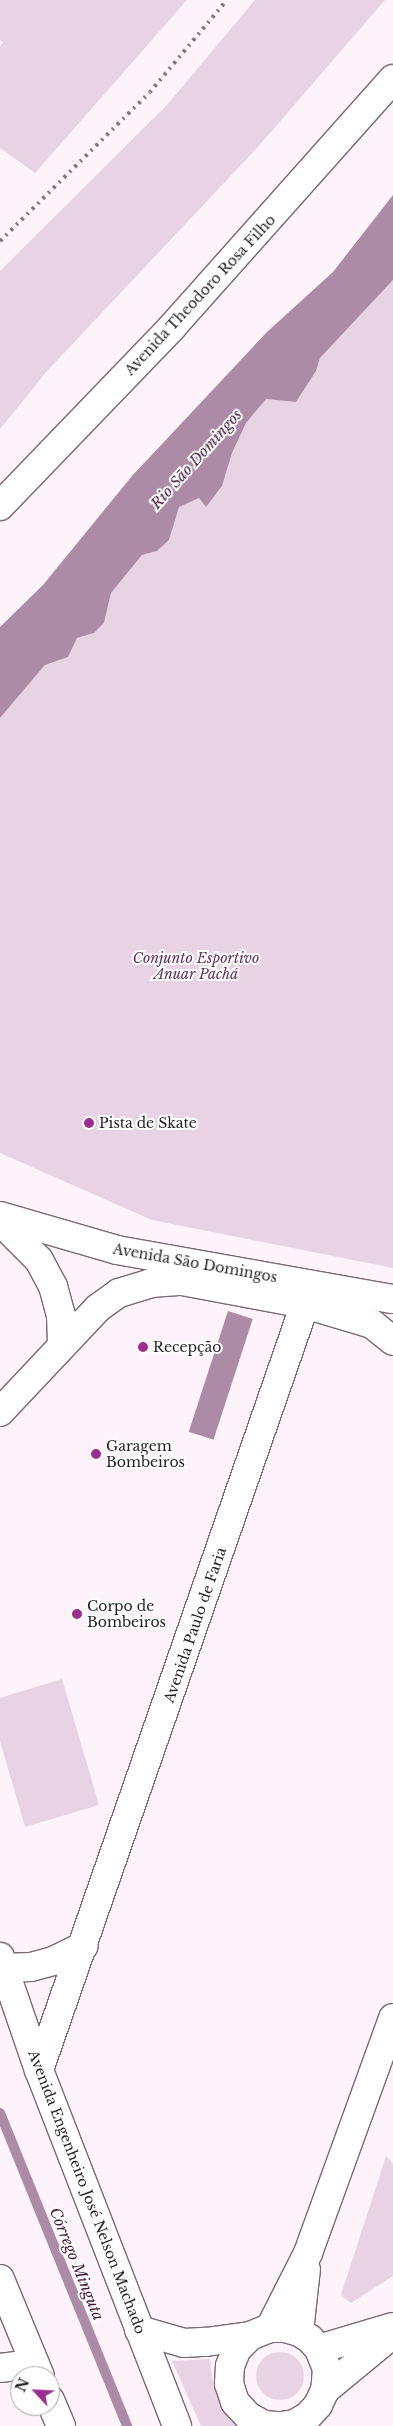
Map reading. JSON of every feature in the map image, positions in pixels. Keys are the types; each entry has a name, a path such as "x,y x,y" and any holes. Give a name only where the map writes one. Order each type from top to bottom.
{"street":[{"name":"Avenida Theodoro Rosa Filho","path":"0,506 172,327 393,79"},
{"name":"Avenida São Domingos","path":"0,1216 117,1250 393,1299"},
{"path":"0,1223 39,1260 53,1286 61,1315 62,1345"},
{"name":"Avenida São Domingos","path":"0,1412 98,1308 119,1293 151,1283 182,1281 305,1304 372,1324 393,1341"},
{"name":"Avenida Paulo de Faria","path":"40,2070 305,1304"},
{"path":"2,1963 31,1967 54,1962 84,1946"},
{"name":"Avenida Engenheiro José Nelson Machado","path":"2,1963 40,2070 177,2426"},
{"path":"139,2330 184,2343 206,2342 260,2332 285,2328 309,2340 327,2368 325,2390 318,2405 308,2416 294,2424 271,2426 248,2416 235,2402 229,2384 230,2366 237,2349 260,2332 308,2253 393,2018"},
{"path":"308,2253 309,2340"},
{"path":"0,2279 35,2366"},
{"path":"309,2340 393,2327"},
{"path":"325,2390 393,2334"}],"green space":[{"path":"0,0 187,0 35,173 0,148 0,47 3,42 0,40"},
{"path":"255,0 385,0 257,148 48,370 0,429 0,271 167,105"},
{"name":"Conjunto Esportivo Anuar Pachá","path":"393,280 393,1268 152,1220 0,1153 0,718 45,665 68,657 77,638 94,633 104,624 111,593 142,555 157,551 169,540 179,507 199,498 206,506 222,486 232,453 246,423 266,399 296,402 316,371 320,358"},
{"path":"62,1679 99,1805 25,1827 0,1741 0,1698"},
{"path":"386,2156 393,2164 393,2276 351,2303 341,2295"},
{"path":"275,2352 285,2352 297,2359 304,2371 304,2381 297,2393 285,2400 275,2400 267,2396 260,2389 256,2381 256,2371 260,2363 267,2356"},
{"path":"210,2359 212,2378 222,2404 243,2426 201,2426 172,2361"}],"water":[{"name":"Rio São Domingos","path":"393,195 393,280 320,358 316,371 296,402 266,399 246,423 232,453 222,486 206,507 199,498 179,507 169,540 157,551 142,555 111,593 104,623 94,633 77,638 68,657 45,665 0,718 0,627 43,585 132,476 267,332 333,272"},
{"path":"228,1311 253,1319 213,1440 189,1432"}],"waterway":[{"name":"Córrego Minguta","path":"0,2113 127,2426"}],"railway":[{"path":"0,241 150,92 227,0"}],"place":[{"name":"Pista de Skate","path":"89,1123"},
{"name":"Recepção","path":"143,1347"},
{"name":"Garagem Bombeiros","path":"96,1454"},
{"name":"Corpo de Bombeiros","path":"77,1614"}]}
